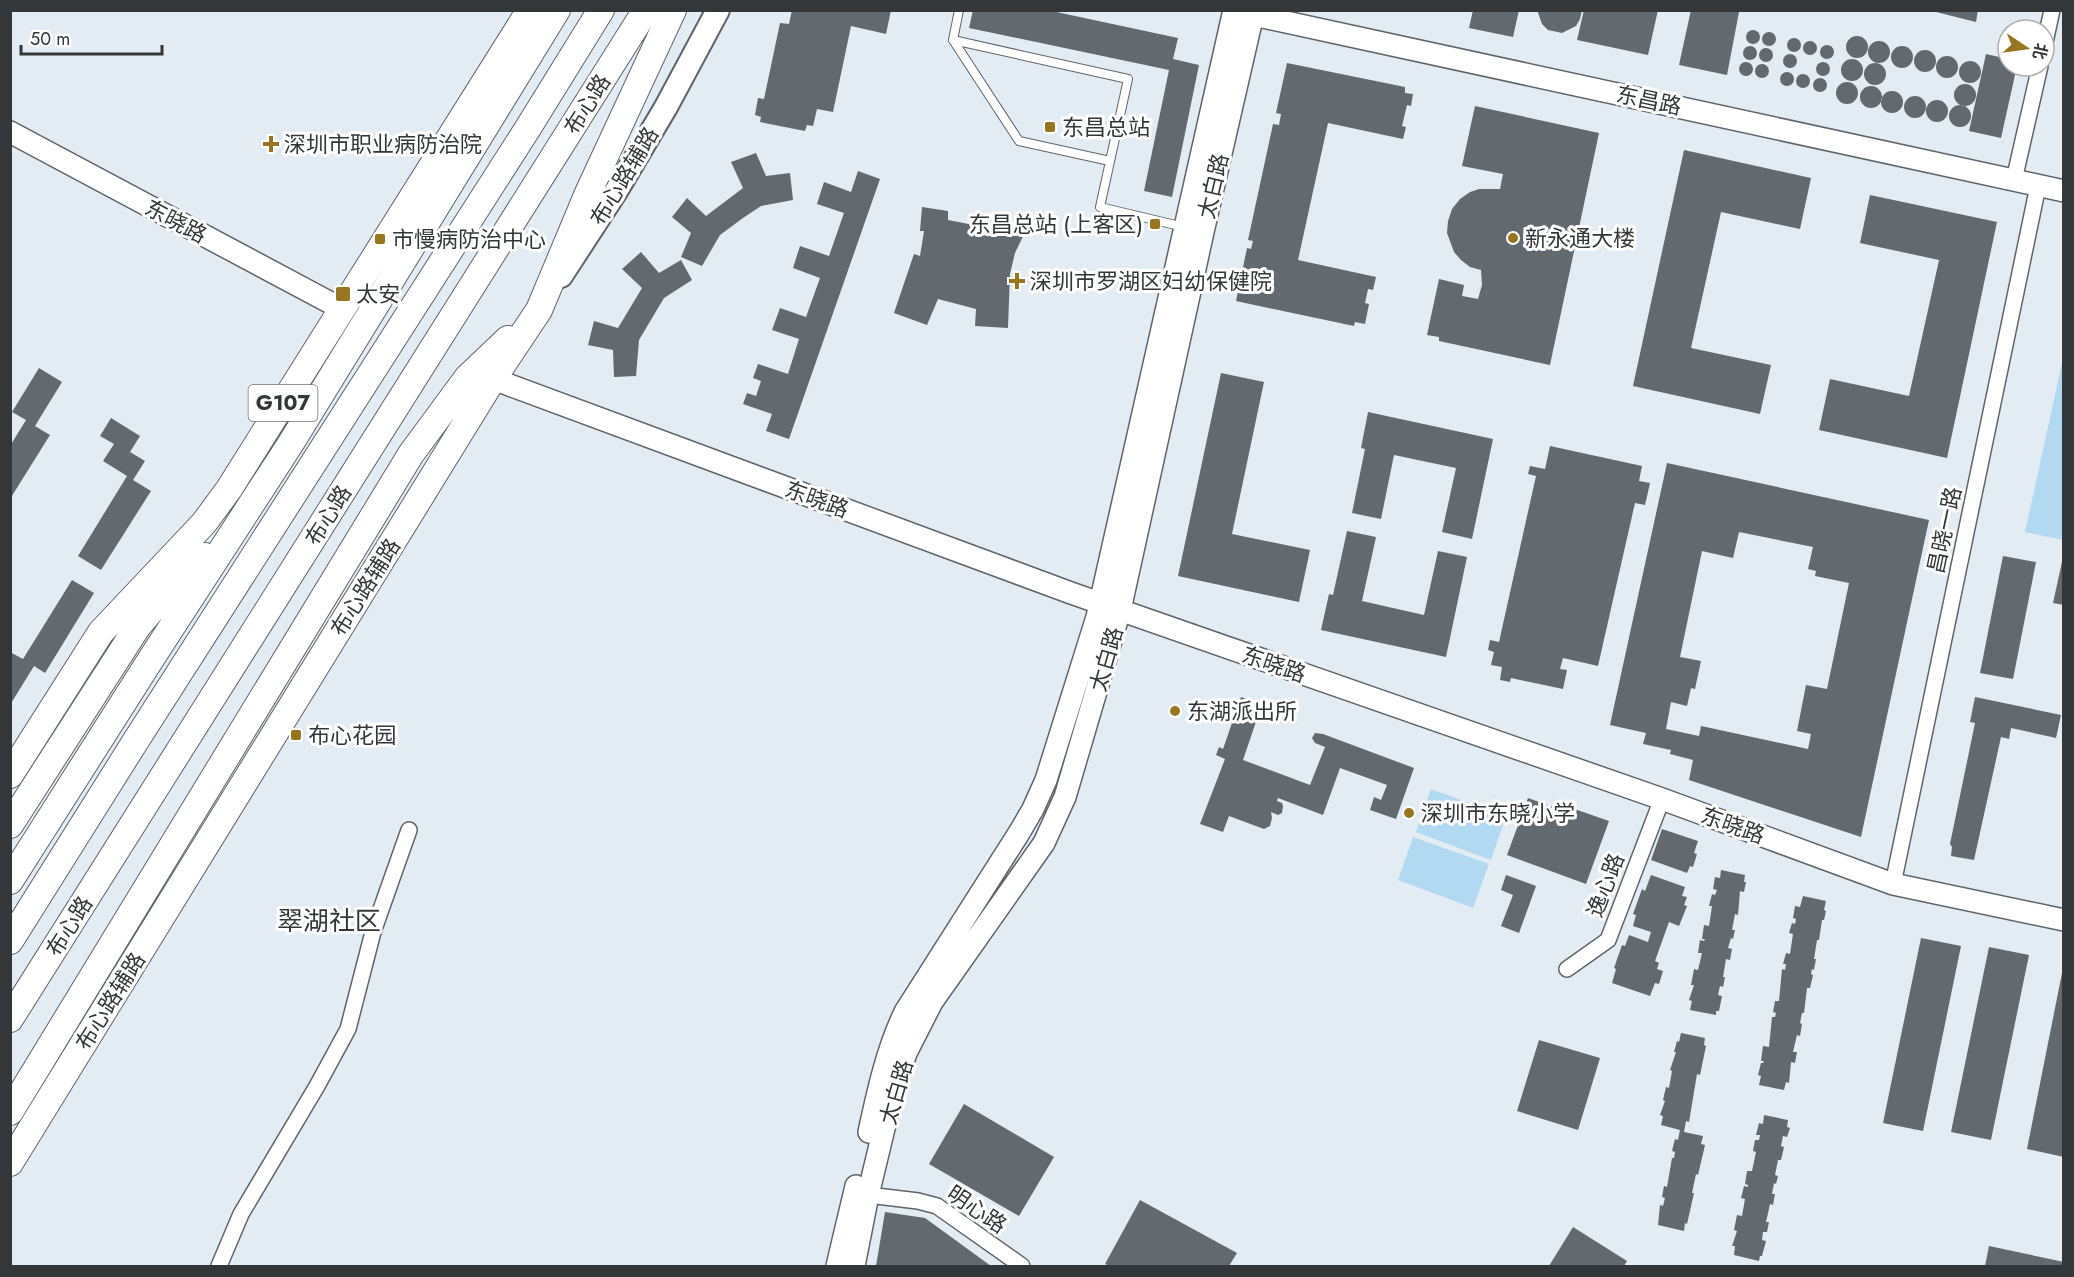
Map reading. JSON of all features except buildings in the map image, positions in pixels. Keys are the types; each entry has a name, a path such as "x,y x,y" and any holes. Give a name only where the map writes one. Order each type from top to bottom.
{"highway":[{"name":"G107","path":"10,775 101,632 204,523 229,489 530,10"},
{"path":"10,882 261,489 557,10"},
{"name":"布心路","path":"10,941 547,99 601,10"},
{"name":"布心路","path":"10,1019 646,10"},
{"name":"布心路","path":"539,310 588,193 673,10"},
{"path":"10,1112 411,454 467,378 539,310"},
{"name":"布心路辅路","path":"10,1163 493,379 539,310"},
{"path":"10,825 138,626 210,551 261,489"}],"main road":[{"name":"布心路辅路","path":"539,310 615,194 666,107 718,10"}],"street":[{"name":"东昌路","path":"1242,11 2064,191"},
{"name":"太白路","path":"837,1266 879,1089 897,1029 905,1011 1034,809 1110,607 1242,11"},
{"path":"2014,180 2037,78"},
{"name":"东晓路","path":"10,132 342,309"},
{"name":"昌晓一路","path":"1893,884 2038,186"},
{"name":"东晓路","path":"493,379 1110,607 1662,799 1893,884 2064,921"},
{"name":"太白路","path":"854,1266 868,1195 899,1074 912,1041 932,1002 1036,855 1061,808 1109,653 1110,607"},
{"name":"逸心路","path":"1567,969 1608,940 1662,799"},
{"path":"219,1266 241,1214 348,1029 373,932 409,830"},
{"name":"明心路","path":"868,1195 918,1201 937,1206 1022,1266"}],"lane":[{"path":"959,10 953,40 1019,141 1110,161"},
{"path":"953,40 1128,79 1100,207 1194,230"}],"shaded area":[{"path":"2063,358 2063,540 2025,532"},
{"path":"1431,789 1506,816 1491,860 1416,832"},
{"path":"1413,837 1489,864 1473,908 1398,880"}],"place":[{"name":"东昌总站","path":"1050,127"},
{"name":"深圳市职业病防治院","path":"271,144"},
{"name":"东昌总站 (上客区)","path":"1155,224"},
{"name":"新永通大楼","path":"1513,238"},
{"name":"市慢病防治中心","path":"380,239"},
{"name":"深圳市罗湖区妇幼保健院","path":"1017,281"},
{"name":"太安","path":"343,294"},
{"name":"东湖派出所","path":"1175,711"},
{"name":"布心花园","path":"296,735"},
{"name":"深圳市东晓小学","path":"1409,813"}],"district":[{"name":"翠湖社区","path":"329,921"}]}
